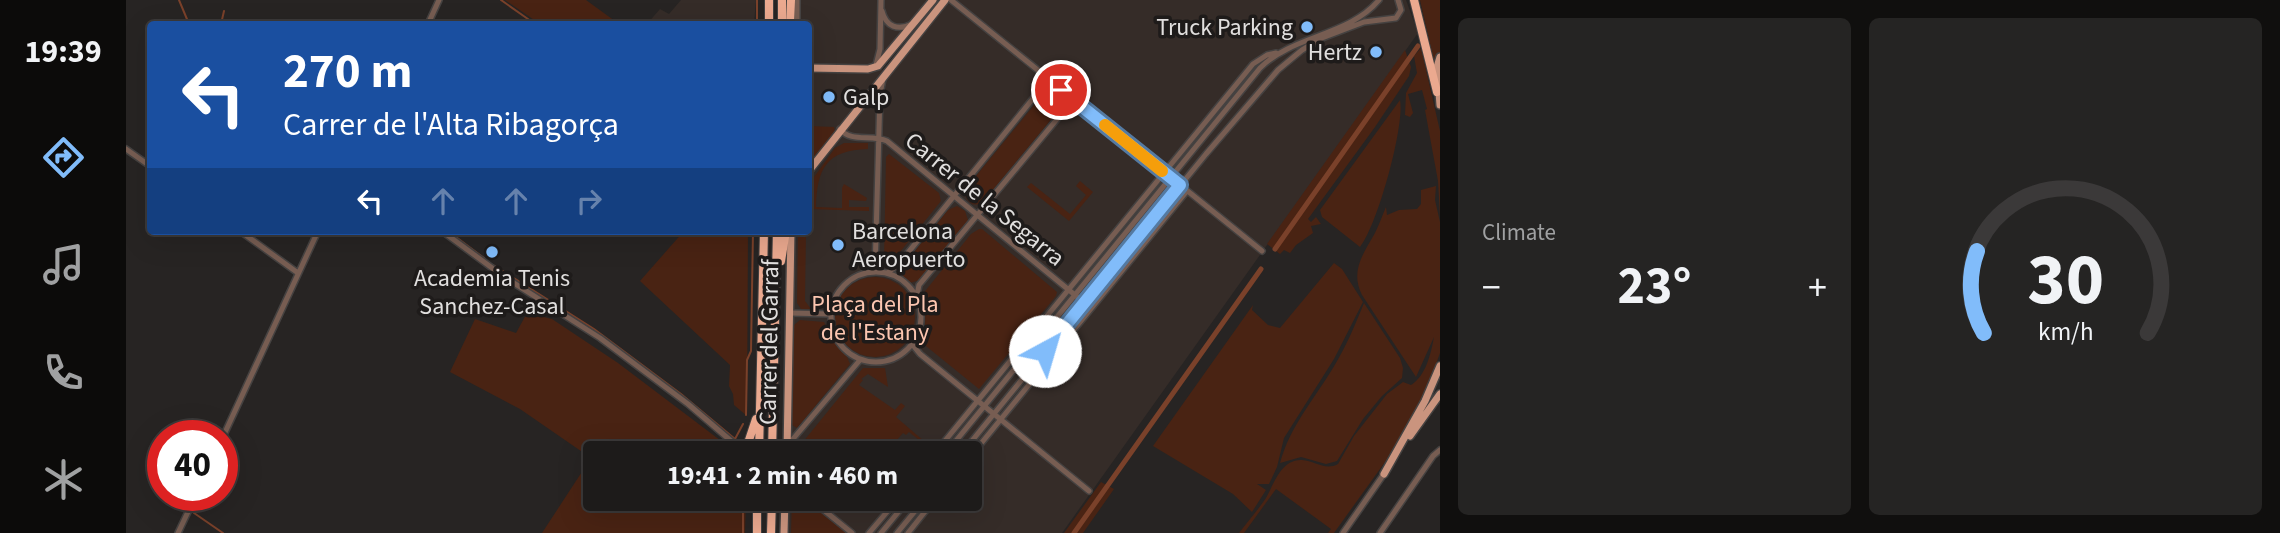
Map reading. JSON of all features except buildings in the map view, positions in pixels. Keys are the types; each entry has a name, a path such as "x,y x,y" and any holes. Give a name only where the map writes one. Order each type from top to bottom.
{"highway":[{"path":"769,0 769,21"},
{"path":"782,0 782,21"},
{"path":"790,21 791,0"},
{"path":"1414,0 1437,92"},
{"path":"759,441 764,235"},
{"path":"772,441 777,235"},
{"path":"775,299 787,235"},
{"path":"749,441 760,402"},
{"path":"747,441 751,436"},
{"path":"757,511 757,533"},
{"path":"771,533 772,511"}],"main road":[{"path":"812,68 876,67 933,0"},
{"path":"812,167 945,0"},
{"path":"1440,57 1437,67 1440,105"},
{"name":"Carrer del Garraf","path":"787,441 790,313 788,235"},
{"path":"1384,474 1425,401 1440,366"},
{"path":"1384,474 1439,395"},
{"path":"784,533 785,511"}],"street":[{"path":"429,21 439,0"},
{"path":"796,21 797,0"},
{"path":"951,0 1262,251"},
{"path":"956,441 1260,68 1279,53 1359,17 1379,0"},
{"path":"972,441 1250,100 1288,61 1312,44 1364,22 1396,18 1401,10 1398,0"},
{"path":"881,3 884,19 893,27 902,28 915,23"},
{"path":"876,67 879,58 881,3"},
{"path":"945,441 1253,64 1266,55 1279,53"},
{"path":"876,272 878,137 883,78"},
{"path":"886,273 898,265 1048,80"},
{"path":"917,298 902,281 886,273 857,276 838,291 830,314 832,331 839,344 860,360 890,360 902,354 912,344 919,330 919,285 1073,100"},
{"path":"840,129 849,137"},
{"name":"Carrer de la Segarra","path":"830,143 849,137 878,137 887,141 1091,308"},
{"path":"126,149 147,164"},
{"path":"982,442 1186,191"},
{"path":"246,235 298,273"},
{"path":"231,420 316,235"},
{"path":"447,235 503,276 600,338 688,404 731,441"},
{"path":"790,313 830,314"},
{"path":"912,344 920,354 1088,491"},
{"path":"794,441 860,360"},
{"path":"1380,533 1433,456 1440,450"},
{"path":"1343,533 1384,474"},
{"path":"178,533 188,511"},
{"path":"825,511 852,533"},
{"path":"869,533 888,511"},
{"path":"881,533 899,511"},
{"path":"897,533 915,511"},
{"path":"908,533 925,511"}],"shaded area":[{"path":"681,0 756,0 754,21 650,21 660,9 669,14"},
{"path":"797,0 931,0 878,66 886,73 945,0 1406,0 1418,33 1062,533 784,533 785,511 982,511 982,441 787,441 791,235 812,235 812,21 797,21"}],"green space":[{"path":"505,0 586,0 615,21 536,21"},
{"path":"1420,0 1440,0 1440,52 1434,61"},
{"path":"1421,48 1440,131 1440,216 1438,181 1422,90 1408,94 1413,113 1410,117 1405,115 1406,93 1417,73 1414,56"},
{"path":"1405,50 1411,67 1409,76 1308,219 1311,222 1316,217 1321,224 1311,226 1313,233 1290,253 1284,250 1280,254 1267,244"},
{"path":"1049,90 1058,91 1062,100 1058,111 982,203 976,205 970,202 965,195 967,187"},
{"path":"1400,100 1398,131 1388,176 1374,219 1360,247 1322,217 1320,210"},
{"path":"812,126 834,127 835,133 812,162"},
{"path":"844,143 868,143 868,149 842,153 827,164 819,182 816,207 842,208 844,184 867,198 866,201 849,200 849,207 869,207 869,211 812,209 812,180 835,148"},
{"path":"889,154 939,193 941,201 888,267 884,263 886,157"},
{"path":"1080,181 1093,192 1069,221 1027,187 1031,183 1070,214 1086,195 1076,186"},
{"path":"1436,186 1435,200 1440,222 1440,353 1425,395 1385,462 1334,533 1328,533 1331,529 1276,489 1244,533 1239,533 1266,498 1283,468 1302,460 1324,466 1338,464 1354,436 1387,394 1403,382 1411,385 1424,370 1434,337 1416,377 1362,295 1357,278 1359,263 1386,207 1387,215 1399,210 1417,209 1421,204 1421,190"},
{"path":"957,206 965,211 968,220 966,224 919,280 910,283 903,276 902,267 948,210"},
{"path":"979,229 1057,292 979,389 921,342 925,319 922,295 971,234"},
{"path":"680,235 748,235 747,416 734,405 729,386 730,365 640,281"},
{"path":"798,235 806,235 805,301 811,309 801,309 797,303"},
{"path":"1334,263 1342,269 1363,302 1334,359 1284,438 1277,467 1269,484 1257,484 1266,490 1252,512 1233,494 1153,446 1253,305 1252,310 1268,325 1280,328"},
{"name":"Plaça del Pla de l'Estany","path":"875,277 890,280 903,289 912,302 915,317 912,332 903,345 890,354 875,357 860,354 847,345 838,332 835,317 838,302 847,289 860,280"},
{"path":"1364,303 1400,358 1402,378 1363,419 1337,461 1326,464 1301,457 1280,463 1290,437 1338,360"},
{"path":"527,313 552,319 618,363 721,441 583,441 583,452 520,409 450,372 475,319 516,333"},
{"path":"800,320 824,322 832,339 850,364 797,428 792,425 791,420 793,326"},
{"path":"863,368 885,368 888,387 868,374 861,379 863,380 859,385 895,410 901,403 905,406 896,417 924,441 909,432 906,435 903,433 896,441 804,441"},
{"path":"583,470 583,511 746,511 745,533 542,533"},
{"path":"1101,482 1114,489 1083,533 1064,533"},
{"path":"792,511 819,511 847,533 791,533"}],"waterway":[{"path":"179,0 188,21"},
{"path":"501,0 531,21"},
{"path":"757,0 757,21"},
{"path":"222,21 224,11"},
{"path":"1275,249 1418,46"},
{"path":"453,235 484,258"},
{"path":"746,415 747,360 751,351 753,235"},
{"path":"493,265 594,329 681,394 735,439 743,424"},
{"path":"1074,533 1261,269"},
{"path":"743,511 743,533"},
{"path":"194,513 223,533"}],"slow traffic":[{"path":"1105,125 1162,171"}],"place":[{"name":"Truck Parking","path":"1307,27"},
{"name":"Hertz","path":"1376,52"},
{"name":"Galp","path":"829,97"},
{"name":"Barcelona Aeropuerto","path":"838,245"},
{"name":"Academia Tenis Sanchez-Casal","path":"492,252"}],"route":[{"path":"1045,351 1180,185 1061,90"}]}
